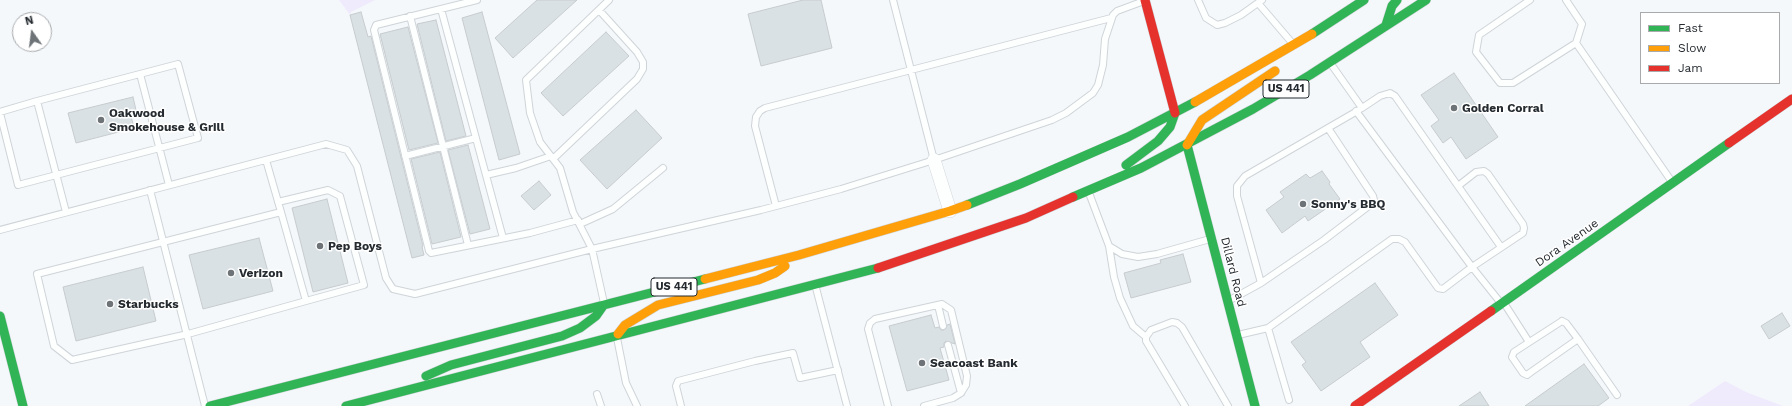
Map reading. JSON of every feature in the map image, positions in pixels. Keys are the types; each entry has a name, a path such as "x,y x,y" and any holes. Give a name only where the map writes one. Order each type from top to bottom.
{"main road":[{"path":"1089,192 1158,141 1170,127 1175,113 1145,0"},
{"name":"US 441","path":"210,406 799,255 950,211 1077,160 1128,137 1175,113 1294,46 1364,0"},
{"path":"1386,25 1392,6 1397,0"},
{"name":"US 441","path":"346,406 890,265 1026,218 1089,192 1187,145 1253,110 1426,0"},
{"path":"1291,58 1294,46"},
{"path":"1187,145 1202,120 1281,68"},
{"name":"Dora Avenue","path":"1355,406 1792,99"},
{"name":"Dillard Road","path":"1187,145 1255,406"},
{"path":"616,336 625,325 658,305 758,280 775,273 799,255"},
{"path":"409,390 420,380 434,371 451,365 562,336 580,328 596,316 604,305"},
{"path":"0,316 23,406"}],"street":[{"path":"934,160 950,211"}],"lane":[{"path":"477,0 376,24 374,30 429,251 431,253 579,222 613,209 663,168"},
{"path":"604,305 592,249 573,212 560,168 540,142 530,113 526,80 610,0"},
{"path":"893,0 934,160"},
{"path":"0,230 326,144 347,150 357,166 386,278 393,289 415,294 592,249 776,206 841,189 934,160 1052,120 1086,100 1093,93 1098,85 1103,64 1105,39 1111,18 1117,11 1145,0"},
{"path":"1198,0 1206,18 1217,25 1225,23 1241,15 1260,1 1294,46"},
{"path":"1530,0 1479,35 1476,52 1500,84 1513,83 1576,44 1582,24 1566,0"},
{"path":"442,9 503,238"},
{"path":"486,175 552,158 637,79 643,69 643,62 637,52 599,10"},
{"path":"410,16 468,245"},
{"path":"776,206 755,126 756,117 760,111 765,108 1111,18"},
{"path":"1576,44 1673,183"},
{"path":"1330,62 1359,109 1472,268 1502,303 1529,342"},
{"path":"178,64 198,138 18,185 0,112 140,74 178,64"},
{"path":"140,74 169,185"},
{"path":"1261,283 1237,196 1237,186 1245,176 1380,96 1390,93 1395,96 1501,247"},
{"path":"37,101 66,212"},
{"path":"1228,301 1261,283 1324,240 1370,206 1374,200 1373,196 1328,128"},
{"path":"405,156 476,138"},
{"path":"266,160 306,301"},
{"path":"1237,336 1268,328 1392,239 1399,239 1404,242 1438,288 1443,289 1523,232 1523,224 1488,174 1484,171 1476,172 1458,186"},
{"path":"150,190 188,334 205,406"},
{"path":"278,202 328,190 340,196 364,285 188,334 72,360 54,346 37,274 281,212"},
{"path":"1089,192 1109,246 1114,277 1120,298 1133,326 1146,337 1146,341 1185,406"},
{"path":"1109,246 1122,254 1138,257 1157,254 1212,239"},
{"path":"816,285 847,406"},
{"path":"888,406 868,330 870,323 875,319 942,304 947,305 951,310 967,376 966,385 961,393 953,398 924,406"},
{"path":"938,305 943,326"},
{"path":"1578,339 1527,375 1523,373 1512,357 1514,352 1562,321 1566,323 1578,339 1618,396"},
{"path":"1146,337 1151,330 1172,322 1177,323 1182,327 1228,406"},
{"path":"1268,328 1289,400"},
{"path":"616,336 626,383 637,406"},
{"path":"948,345 961,393"},
{"path":"682,406 676,386 678,381 755,361 793,353 800,378 838,370"},
{"path":"598,394 601,406"}],"shaded area":[{"path":"339,0 375,0 351,12 350,15"},
{"path":"1725,381 1746,392 1783,406 1688,406"}],"building":[{"path":"537,0 577,0 513,58 495,38"},
{"path":"803,0 821,0 832,48 761,66 748,14"},
{"path":"361,12 368,37 371,36 423,246 424,255 412,258 350,15"},
{"path":"482,12 520,154 499,160 462,18"},
{"path":"436,20 466,136 446,141 417,24"},
{"path":"408,27 438,143 409,150 380,34"},
{"path":"606,32 629,56 563,116 541,93"},
{"name":"Golden Corral","path":"1454,73 1498,137 1466,159 1451,137 1443,143 1431,126 1439,120 1421,95"},
{"name":"Oakwood Smokehouse & Grill","path":"133,97 136,110 130,112 134,128 76,143 68,113"},
{"path":"636,110 662,138 607,189 580,160"},
{"path":"468,145 490,229 470,234 448,150"},
{"path":"440,152 461,237 432,244 411,159"},
{"name":"Sonny's BBQ","path":"1322,171 1340,199 1308,221 1305,216 1282,233 1266,210 1284,197 1280,192 1306,174 1310,178"},
{"path":"539,181 551,195 534,210 521,196"},
{"name":"Pep Boys","path":"327,199 348,283 313,292 292,208"},
{"name":"Verizon","path":"259,238 273,291 203,309 189,255"},
{"path":"1183,254 1191,282 1131,298 1124,273 1161,263 1160,260"},
{"name":"Starbucks","path":"143,267 156,321 76,341 63,287"},
{"path":"1375,283 1398,315 1360,342 1370,357 1321,391 1302,365 1306,362 1291,342"},
{"path":"1782,313 1790,326 1769,339 1761,326"},
{"name":"Seacoast Bank","path":"931,315 935,328 939,327 941,330 944,330 947,325 950,324 955,344 946,341 944,343 944,347 940,348 949,380 907,391 889,326"},
{"path":"1584,364 1609,398 1598,406 1525,406"},
{"path":"1480,392 1489,406 1459,406"}],"traffic: fast":[{"path":"1312,34 1364,0"},
{"path":"1386,25 1392,6 1397,0"},
{"path":"1073,197 1141,168 1253,109 1310,75 1426,0"},
{"path":"967,205 1020,184 1128,137 1195,102"},
{"path":"1126,165 1158,141 1170,127 1175,113"},
{"path":"1491,311 1729,143"},
{"path":"1187,145 1255,406"},
{"path":"346,406 878,268"},
{"path":"210,406 705,279"},
{"path":"426,376 451,365 562,336 580,328 596,316 603,306"},
{"path":"0,316 23,406"}],"traffic: slow":[{"path":"1195,102 1312,34"},
{"path":"1187,145 1202,120 1275,71"},
{"path":"705,279 799,255 967,205"},
{"path":"618,334 625,325 658,305 758,280 775,273 785,266"}],"traffic: jam":[{"path":"1145,0 1175,113"},
{"path":"1729,143 1792,99"},
{"path":"878,268 1026,218 1073,197"},
{"path":"1355,406 1491,311"}],"place":[{"name":"Golden Corral","path":"1454,108"},
{"name":"Oakwood Smokehouse & Grill","path":"101,120"},
{"name":"Sonny's BBQ","path":"1303,204"},
{"name":"Pep Boys","path":"320,246"},
{"name":"Verizon","path":"231,273"},
{"name":"Starbucks","path":"110,304"},
{"name":"Seacoast Bank","path":"922,363"}]}
